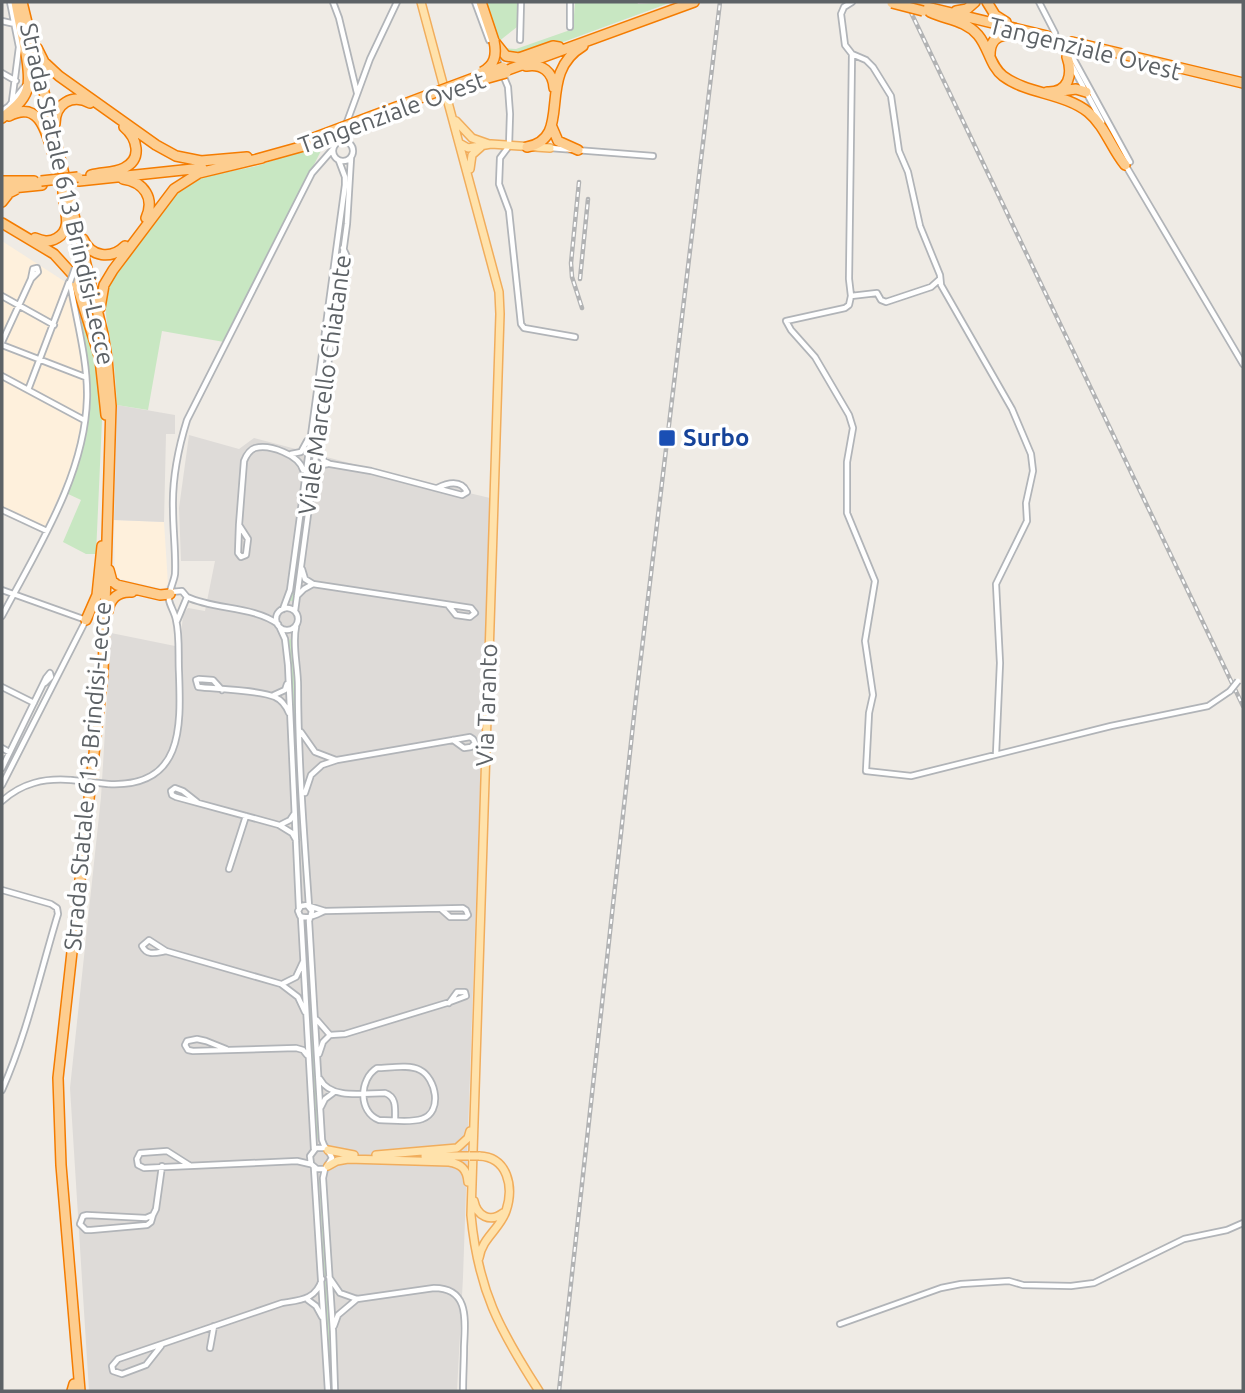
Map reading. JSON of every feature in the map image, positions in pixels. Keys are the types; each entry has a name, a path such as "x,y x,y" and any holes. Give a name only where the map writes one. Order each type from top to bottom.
{"highway":[{"path":"2,120 27,91 29,80 19,2"},
{"path":"19,2 36,46 48,66 162,149 191,160 247,157"},
{"name":"Strada Statale 613 Brindisi-Lecce","path":"19,2 59,165 70,198 107,358 111,406 104,647 58,1078 75,1389"},
{"path":"481,2 502,54 515,58 553,46 559,47"},
{"name":"Tangenziale Ovest","path":"89,178 247,157 309,142 450,87 635,23 680,2"},
{"name":"Tangenziale Ovest","path":"38,183 225,166 262,158 481,80 559,47 668,8 694,2"},
{"name":"Tangenziale Ovest","path":"905,2 923,9 1050,37"},
{"path":"923,9 961,11 975,2"},
{"path":"987,2 999,19 1037,33"},
{"name":"Tangenziale Ovest","path":"889,3 1037,33 1050,37 1069,50 1171,68 1243,85"},
{"path":"923,9 962,23 972,30 984,43 992,64 1006,78 1082,108 1096,120 1127,164"},
{"path":"550,148 560,68 573,52 589,42 635,23"},
{"path":"992,64 991,46 1001,36 1012,34 1050,37"},
{"path":"450,87 488,69 495,57 495,41"},
{"path":"1057,92 1064,88 1069,80 1069,50"},
{"path":"505,70 533,65 543,67 552,77 555,93"},
{"path":"1038,90 1057,92 1076,89 1087,93 1083,101 1068,101"},
{"path":"59,165 55,116 66,102 72,99 85,100 127,129 137,146 134,159 124,168 89,178"},
{"path":"2,120 20,112 36,117 44,126 59,165"},
{"path":"527,147 539,144 551,132"},
{"path":"551,132 564,145 578,150"},
{"path":"107,358 100,311 104,285 164,200 174,188 192,176 262,158"},
{"name":"Strada Statale 613 Brindisi-Lecce","path":"59,165 62,190 99,340 106,415 98,673 60,1006 53,1099 75,1389"},
{"path":"70,198 82,238 88,247 107,256 122,249 148,215 150,203 146,191 130,180 89,178"},
{"path":"2,185 38,183"},
{"path":"2,202 12,191 38,183"},
{"path":"2,214 9,223 34,238 53,240 66,226 62,190"},
{"path":"2,223 54,254 74,276 100,359 106,415"},
{"path":"108,524 109,575 112,581 170,599"},
{"path":"86,620 97,595 102,546"},
{"path":"104,647 108,607 116,596 124,591 170,599"}],"main road":[{"name":"Via Taranto","path":"420,2 495,273 500,314 471,1215 478,1266 490,1305 500,1327 539,1391"},
{"path":"452,115 472,138 487,145"},
{"path":"460,144 472,138"},
{"path":"460,144 468,148 487,145 550,148"},
{"path":"470,180 470,160 474,152 487,145"},
{"path":"327,1168 337,1161 348,1159 457,1148 470,1133 474,1106"},
{"path":"326,1149 347,1155 479,1156 498,1162 506,1172 509,1193 506,1210 480,1249 478,1266"},
{"path":"382,1156 461,1165 468,1178 471,1215"},
{"path":"471,1186 474,1205 483,1217 499,1216 506,1210"}],"street":[{"path":"10,2 19,47 12,101"},
{"path":"333,2 358,94"},
{"path":"475,2 508,88 509,146 500,158 499,184 509,211 521,324 524,328 575,337"},
{"path":"520,40 521,2"},
{"path":"570,2 570,27"},
{"path":"852,2 844,7 841,13 845,45 852,54 869,63 891,96 899,151 908,172 920,226 940,275 941,285 1020,425 1033,464 1026,503 1027,521 996,584 1000,663 996,754"},
{"path":"1039,2 1050,37"},
{"path":"2,801 31,783 48,779 126,784 153,774 167,760 176,745 180,717 177,622 170,599 175,574 174,474 187,420 317,166 340,141 364,75 397,3"},
{"path":"2,21 15,24"},
{"path":"1069,50 1087,93 1243,364"},
{"path":"1069,50 1127,164"},
{"path":"852,54 851,296 848,307 786,321 815,357 849,415 853,428 847,463 847,513 875,581 865,641 873,695 869,713 866,771 911,776 1111,726 1199,709 1216,702 1230,691 1243,675"},
{"path":"2,111 21,90 27,78 26,63"},
{"path":"2,73 15,84 18,91 21,90"},
{"path":"354,77 360,78 364,75"},
{"name":"Viale Marcello Chiatante","path":"335,1391 323,1178 331,1158 326,1149 320,1108 310,917 312,911 309,906 294,638 298,621 295,611 300,564 343,248 353,151 349,142 348,121"},
{"path":"340,141 349,142"},
{"path":"550,148 653,156"},
{"name":"Viale Marcello Chiatante","path":"328,1391 312,1166 308,1038 288,665 285,639 276,618 290,590 345,186 345,177 333,149"},
{"path":"317,166 351,158"},
{"path":"27,390 75,268 77,259 73,233"},
{"path":"32,279 2,343 86,378"},
{"path":"851,296 877,293 881,300 886,302 931,287 940,279"},
{"path":"2,615 47,531 72,472 84,420 86,378 70,282"},
{"path":"2,296 54,325"},
{"path":"2,376 84,420"},
{"path":"239,525 248,539 246,555 242,557 238,554 239,525 247,453 255,448 290,454 301,452 310,437"},
{"path":"316,446 321,458 330,464"},
{"path":"290,454 300,462 304,478"},
{"path":"312,483 318,469 322,465 330,464 371,471 462,495 467,492 462,486 450,482 437,488"},
{"path":"2,510 47,531"},
{"path":"300,564 305,579 313,584 471,608 475,613 471,617 456,615 448,605"},
{"path":"175,574 186,602 177,622"},
{"path":"296,597 313,584"},
{"path":"2,590 86,620 2,785"},
{"path":"170,599 176,590 182,590"},
{"path":"170,599 176,608 186,602 198,602 261,616 286,630 296,627"},
{"path":"261,616 289,608 295,611"},
{"path":"273,696 285,690 288,665"},
{"path":"222,690 213,680 196,680 198,687 222,690 273,696 287,706 291,719"},
{"path":"2,768 45,683"},
{"path":"2,687 34,704"},
{"path":"299,726 315,752 337,760"},
{"path":"303,800 306,785 316,769 337,760 453,740"},
{"path":"2,748 9,752"},
{"path":"197,802 183,790 175,788 171,791 172,795 279,825 292,833 298,849"},
{"path":"279,825 290,820 296,810"},
{"path":"229,869 246,816"},
{"path":"2,890 51,904 57,908 58,914 30,1007 25,1034 2,1090"},
{"path":"299,908 304,905 325,911 463,908 468,915 450,917 441,909"},
{"path":"300,916 310,917 325,911"},
{"path":"166,951 151,954 144,951 142,946 149,940 154,941 166,951 281,984 298,998 307,1018"},
{"path":"281,984 296,978 304,958"},
{"path":"315,1017 322,1029 330,1035 345,1034 449,1003"},
{"path":"317,1059 321,1045 330,1035"},
{"path":"296,1048 308,1038"},
{"path":"226,1049 197,1039 187,1041 185,1045 188,1050 193,1051 296,1048 303,1050 309,1059"},
{"path":"377,1068 412,1068 424,1073 433,1085 435,1098 432,1111 420,1120 395,1120 373,1118 365,1109 365,1079 377,1068"},
{"path":"318,1076 324,1087 333,1093 390,1095 395,1101 395,1120"},
{"path":"320,1108 325,1099 333,1093"},
{"path":"297,1161 313,1151 326,1149"},
{"path":"189,1165 167,1151 140,1153 136,1159 138,1165 144,1168 297,1161 327,1168"},
{"path":"153,1215 146,1218 87,1214 83,1216 80,1224 86,1230 147,1226 151,1222 156,1209 162,1166"},
{"path":"840,1324 942,1288 961,1284 1009,1281 1023,1285 1071,1286 1094,1283 1184,1239 1227,1230 1243,1223"},
{"path":"329,1277 340,1293 357,1298 434,1288 442,1288 455,1294 465,1313 462,1390"},
{"path":"161,1346 146,1365 122,1374 113,1371 112,1366 118,1359 282,1303 307,1300 320,1287 322,1279"},
{"path":"333,1331 338,1315 357,1298"},
{"path":"307,1300 316,1306 325,1324"},
{"path":"210,1348 215,1325"}],"shaded area":[{"path":"2,241 67,283 84,380 83,415 72,465 45,528 2,507"},
{"path":"117,405 175,415 175,434 166,434 164,522 114,520"},
{"path":"189,435 239,449 254,438 437,486 450,480 467,484 469,493 490,498 457,1391 89,1391 70,1088 101,797 111,633 180,647 183,614 188,608 205,611 215,561 181,561 179,508"},
{"path":"114,520 164,522 168,584 164,589 120,579 115,575"}],"green space":[{"path":"484,2 517,2 517,27 498,42"},
{"path":"575,2 672,2 566,41 515,56 501,48 516,49 573,29"},
{"path":"325,143 224,342 162,331 148,410 117,405 106,316 108,286 112,276 175,193 197,178 257,166"},
{"path":"345,201 293,601 290,601"},
{"path":"72,283 96,356 100,391 102,420 96,554 86,554 63,542 81,500 66,493 84,439 88,389 83,338"},
{"path":"291,639 295,656 305,903 288,640"},
{"path":"303,921 307,921 319,1138 316,1139"},
{"path":"319,1179 323,1194 333,1391 331,1391"}],"railway":[{"path":"559,1391 636,698 720,2"},
{"path":"906,2 1243,706"},
{"path":"579,182 571,263 572,277 582,308"},
{"path":"580,279 588,199"}],"place":[{"name":"Surbo","path":"667,438"}]}
